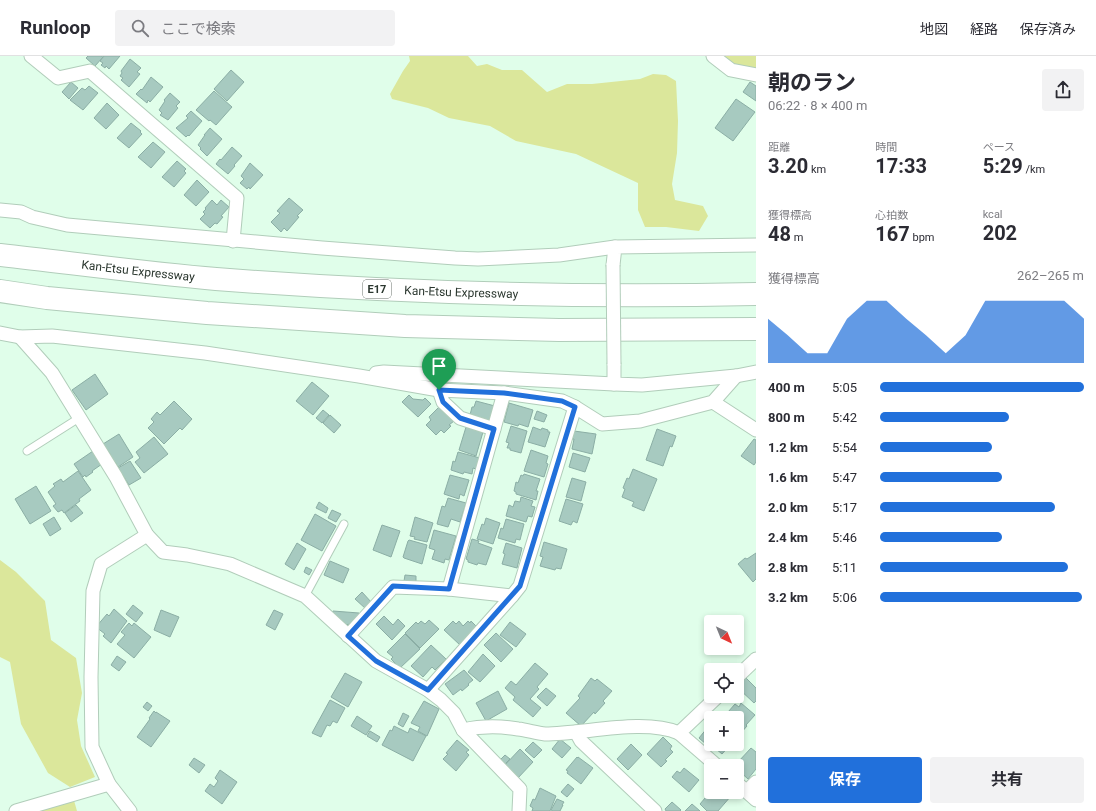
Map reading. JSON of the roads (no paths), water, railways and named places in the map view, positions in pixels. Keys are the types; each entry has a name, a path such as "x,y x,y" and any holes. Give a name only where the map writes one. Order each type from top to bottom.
{"highway":[{"name":"Kan-Etsu Expressway","path":"0,255 214,279 411,292 563,296 756,294"},
{"path":"0,291 47,298 207,313 405,326 559,330 756,329"}],"street":[{"path":"31,56 58,78 90,71 237,198 233,240"},
{"path":"713,56 731,70 756,75"},
{"path":"0,210 21,212 32,217 67,225 322,248 478,259 560,255 615,246 756,245"},
{"path":"614,384 613,265 615,246"},
{"path":"0,333 20,336 52,336 190,352 360,376 439,390 504,393 562,401 575,407 602,424 640,422 713,402 736,376"},
{"path":"20,336 52,373 116,477 147,535 163,552 187,555 230,564 305,596 376,661 428,690 441,700 454,714 463,730 520,789 519,811"},
{"path":"360,376 384,372 642,385 736,376 756,372"},
{"path":"439,390 443,402 460,418 494,429"},
{"path":"449,589 504,393"},
{"path":"713,402 756,430"},
{"path":"428,690 520,586 575,407"},
{"path":"130,811 109,784 92,747 91,678 93,590 101,564 147,535"},
{"path":"348,636 393,586 449,589 512,596"},
{"path":"744,670 756,659"},
{"path":"679,733 711,703"},
{"path":"463,730 494,727 517,729 544,734 642,726 669,728 679,733 709,759"},
{"path":"576,732 581,740 654,811"},
{"path":"747,791 756,782"},
{"path":"16,811 109,784"}],"lane":[{"path":"27,451 79,418"},
{"path":"305,596 344,524"}]}
